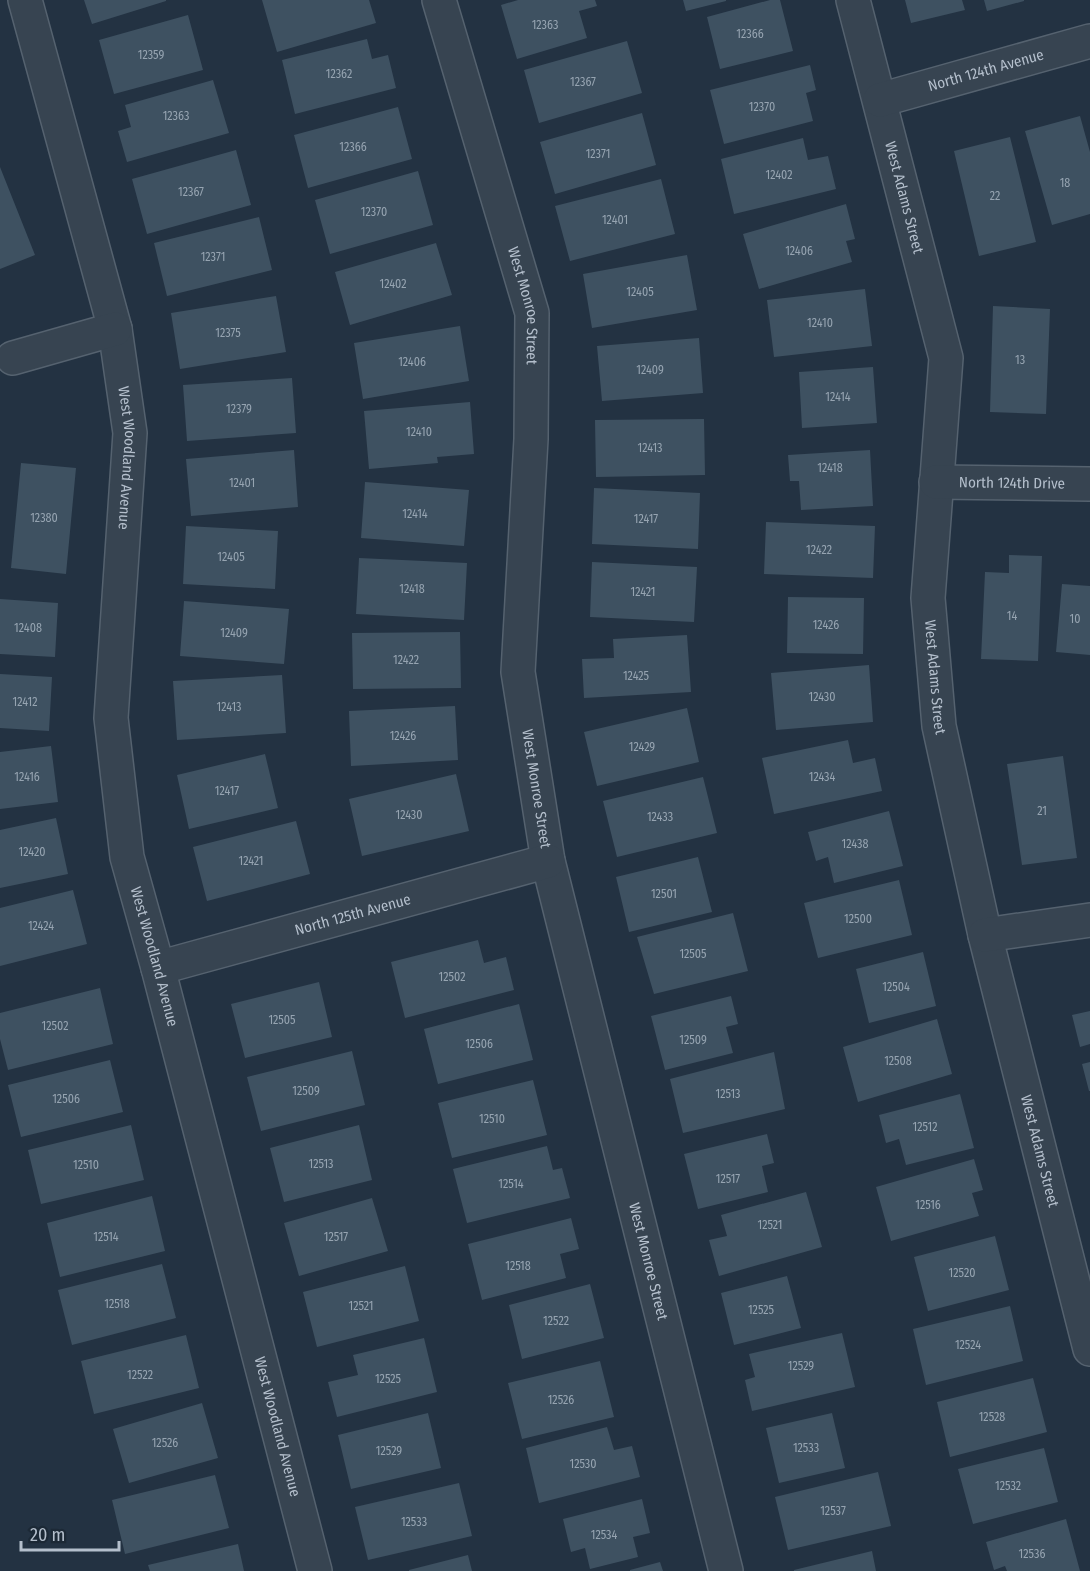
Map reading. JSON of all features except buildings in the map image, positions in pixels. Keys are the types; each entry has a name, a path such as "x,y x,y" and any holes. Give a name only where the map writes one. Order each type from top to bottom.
{"street":[{"name":"West Woodland Avenue","path":"25,0 115,329 130,433 111,718 127,857 315,1571"},
{"name":"West Monroe Street","path":"439,0 532,313 531,439 518,672 548,861 726,1571"},
{"name":"West Adams Street","path":"853,0 946,358 928,598 939,726 985,935 1090,1349"},
{"name":"North 124th Avenue","path":"880,100 1090,41"},
{"path":"13,358 115,329"},
{"name":"North 124th Drive","path":"936,482 1090,484"},
{"name":"North 125th Avenue","path":"158,968 548,861"},
{"path":"985,935 1090,920"}]}
